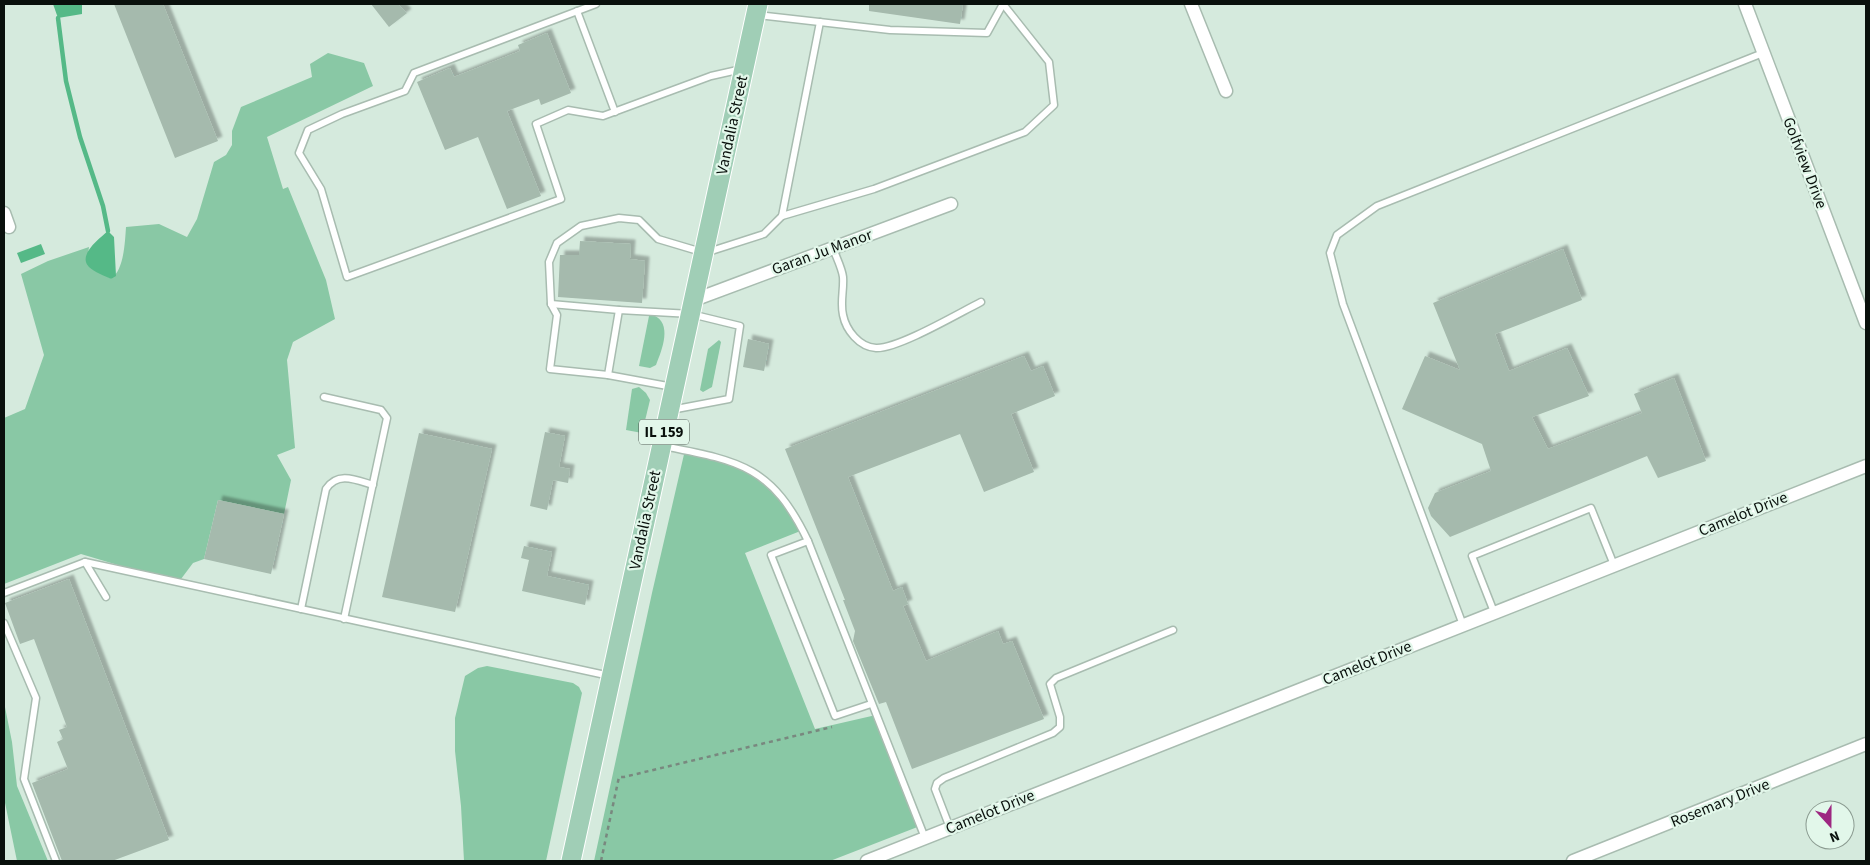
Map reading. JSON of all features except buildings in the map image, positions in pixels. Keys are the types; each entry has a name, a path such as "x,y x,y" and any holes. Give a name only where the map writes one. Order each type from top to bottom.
{"main road":[{"name":"Vandalia Street","path":"570,861 757,9"}],"street":[{"path":"1191,4 1226,91"},
{"name":"Golfview Drive","path":"1744,4 1866,323"},
{"name":"Garan Ju Manor","path":"692,307 833,248 951,204"},
{"path":"4,213 9,228"},
{"name":"Camelot Drive","path":"867,861 1866,466"},
{"name":"Rosemary Drive","path":"1573,861 1866,744"}],"lane":[{"path":"596,4 414,72 405,91 342,114 308,130 299,153 321,189 347,277 561,199 536,124 568,110 603,116 711,76 745,68"},
{"path":"674,387 608,375 550,369 557,315 551,304 549,262 557,242 581,226 619,218 639,220 658,239 704,252 764,234 782,216 874,189 1024,132 1054,105 1049,62 1003,4 987,33 890,30 820,22 757,9"},
{"path":"577,11 615,112"},
{"path":"782,216 820,22"},
{"path":"1463,625 1344,304 1330,253 1337,235 1377,206 1763,53"},
{"path":"833,248 843,275 841,303 846,324 853,336 864,344 877,348 907,339 981,302"},
{"path":"551,304 619,310 692,307 740,326 729,399 669,410"},
{"path":"608,375 619,310"},
{"path":"324,397 381,410 387,418 344,619"},
{"path":"662,446 729,460 762,477 785,502 801,526 808,541 925,838"},
{"path":"301,609 326,489 334,480 340,478 348,478 373,485"},
{"path":"1494,612 1472,556 1591,508 1614,565"},
{"path":"808,541 771,555 835,716 871,704"},
{"path":"4,593 86,562 611,676"},
{"path":"86,562 106,598"},
{"path":"4,623 36,698 24,779 56,861"},
{"path":"950,828 935,789 937,783 944,778 1053,733 1060,726 1060,718 1050,684 1056,678 1172,630"}],"path":[{"path":"601,861 619,777 624,778 836,726"}],"shaded area":[{"path":"53,4 82,4 82,14 58,18"},
{"path":"328,53 364,63 373,86 267,137 283,189 288,187 326,280 335,319 293,342 287,360 295,448 277,455 291,480 284,514 218,500 204,559 193,563 178,583 81,554 4,584 4,418 25,409 44,355 21,274 48,261 89,247 87,262 111,279 121,263 126,227 159,224 187,237 197,219 214,162 226,155 232,145 232,131 241,107 312,77 310,64"},
{"path":"108,231 114,237 116,276 111,279 94,271 86,262 86,257 91,247"},
{"path":"41,244 45,254 21,263 17,253"},
{"path":"653,315 663,324 664,337 656,365 650,368 639,366 649,316"},
{"path":"719,340 721,342 712,387 703,392 700,390 708,349"},
{"path":"639,387 650,400 642,433 626,430 632,389"},
{"path":"685,450 729,460 775,490 803,530 745,553 815,729 876,715 920,826 830,861 594,861"},
{"path":"487,666 573,683 579,687 582,693 546,861 464,861 455,751 455,718 465,676 478,668"},
{"path":"4,702 12,742 17,786 48,861 17,861 4,798"}],"waterway":[{"path":"58,18 66,81 80,137 103,206 108,231"}]}
